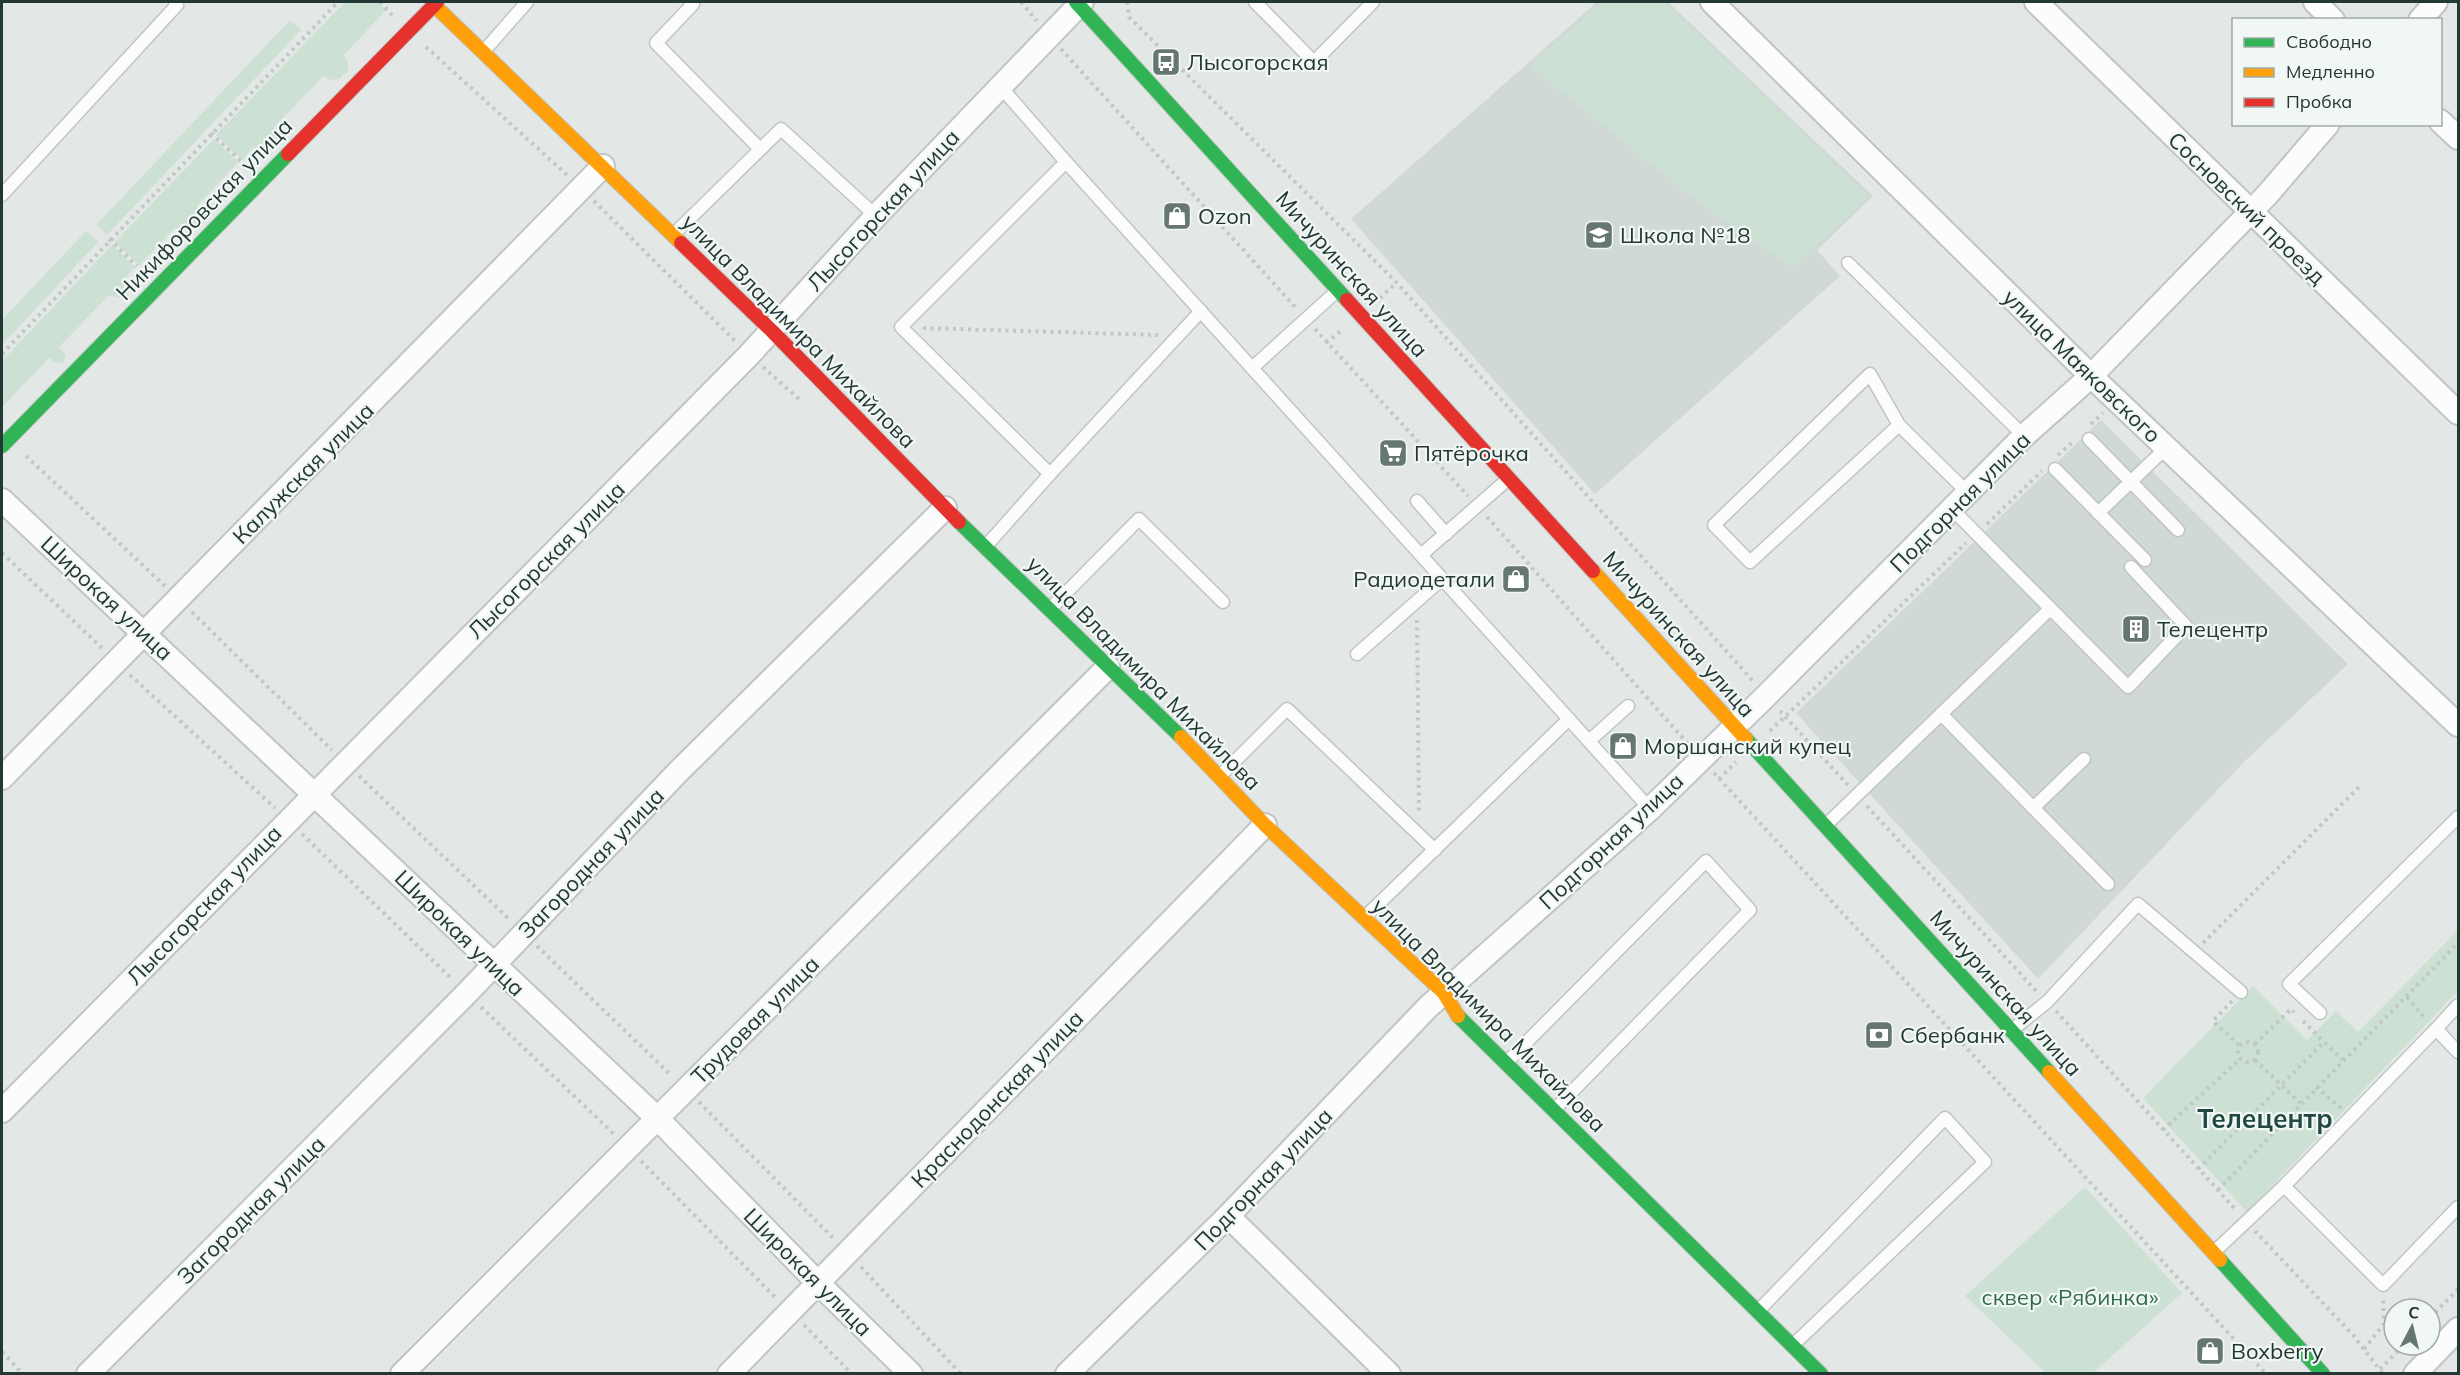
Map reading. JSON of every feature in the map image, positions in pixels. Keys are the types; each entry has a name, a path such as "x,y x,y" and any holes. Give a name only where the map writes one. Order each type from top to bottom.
{"main road":[{"name":"улица Владимира Михайлова","path":"435,3 772,332 945,508 1220,775 1265,825 1444,993 1460,1018 1505,1064 1821,1374"},
{"name":"Никифоровская улица","path":"5,443 435,3"},
{"name":"Мичуринская улица","path":"1080,3 2323,1374"}],"street":[{"name":"улица Маяковского","path":"1712,2 2091,376 2458,725"},
{"name":"Сосновский проезд","path":"2036,2 2458,413"},
{"path":"2315,2 2331,18"},
{"path":"2423,18 2436,2"},
{"name":"Лысогорская улица","path":"2,1111 287,820 772,332 876,216 1080,3"},
{"path":"2442,123 2458,138"},
{"name":"Подгорная улица","path":"1067,1374 1228,1216 1444,993 1650,809 1953,510 2024,436 2091,376 2250,212 2326,126"},
{"name":"Калужская улица","path":"2,778 603,166"},
{"name":"Широкая улица","path":"2,500 145,632 656,1117 818,1283 911,1374"},
{"name":"Загородная улица","path":"88,1374 467,993 678,772 945,508"},
{"name":"Трудовая улица","path":"402,1374 629,1148 656,1117 1108,667"},
{"name":"Краснодонская улица","path":"729,1374 1265,825"},
{"path":"1228,1216 1389,1374"},
{"path":"2415,1374 2458,1329"}],"lane":[{"path":"2,195 177,5 175,2"},
{"path":"483,52 527,2"},
{"path":"690,2 693,4 656,43 760,149"},
{"path":"1255,2 1314,62 1372,2"},
{"path":"1000,86 1650,809"},
{"path":"673,235 781,129 876,216"},
{"path":"1050,474 901,327 1066,162"},
{"path":"1848,264 2024,436"},
{"path":"1252,368 1338,290"},
{"path":"985,547 1200,311"},
{"path":"1899,425 1750,562 1714,525 1870,374 1899,425 1969,494"},
{"path":"2089,440 2178,530"},
{"path":"2098,513 2166,447"},
{"path":"2054,464 2145,560"},
{"path":"1421,555 1510,477"},
{"path":"1417,501 1446,534"},
{"path":"1953,510 2128,687 2186,626 2131,567"},
{"path":"1049,610 1139,519 1223,602"},
{"path":"1356,654 1442,579"},
{"path":"1825,825 2050,609"},
{"path":"1589,741 1628,706"},
{"path":"1220,775 1287,709 1435,850"},
{"path":"1941,714 2108,884"},
{"path":"1364,918 1569,719"},
{"path":"2033,808 2084,759"},
{"path":"2320,1013 2289,984 2458,818"},
{"path":"1505,1064 1706,861 1750,910 1553,1111"},
{"path":"2011,1031 2047,1002 2138,904 2241,992"},
{"path":"2213,1253 2284,1186 2458,1005"},
{"path":"2436,1029 2458,1052"},
{"path":"1757,1312 1945,1118 1985,1161 1793,1346"},
{"path":"2284,1186 2383,1285 2458,1207"}],"path":[{"path":"2,354 109,239 338,2"},
{"path":"1022,2 1050,36 1477,506 1700,758 2266,1374"},
{"path":"211,133 242,162"},
{"path":"109,239 137,266"},
{"path":"901,327 1177,336"},
{"path":"1980,530 2054,464 2116,400"},
{"path":"5,443 179,599 345,763 686,1089 847,1253 961,1374"},
{"path":"1719,778 1972,538"},
{"path":"2,553 287,820 629,1148 852,1374"},
{"path":"1417,601 1420,835"},
{"path":"2194,951 2359,787"},
{"path":"2218,1190 2458,943"},
{"path":"2163,1130 2240,1059 2240,1046 2213,1021 2241,992"},
{"path":"2407,997 2436,1029"},
{"path":"2255,1044 2291,1009 2343,1060"},
{"path":"2240,1046 2247,1042 2255,1044"},
{"path":"2198,1168 2324,1042"},
{"path":"2240,1059 2247,1063 2255,1060 2259,1054 2255,1044"},
{"path":"2255,1060 2300,1104"},
{"path":"2316,1088 2352,1117"},
{"path":"2364,1349 2384,1324 2383,1285"},
{"path":"2442,1306 2458,1289"},
{"path":"2,1352 23,1374"},
{"path":"2380,1369 2392,1357"}],"shaded area":[{"name":"Школа №18","path":"1597,2 1668,2 1873,196 1817,250 1840,276 1595,494 1351,219"},
{"path":"2101,420 2348,664 2245,761 2038,979 1796,713"}],"green space":[{"path":"345,2 377,2 386,10 344,55 348,63 348,70 339,79 330,80 324,76 274,127 280,136 273,148 260,153 254,147 242,160 216,135"},
{"path":"1602,2 1665,2 1869,197 1793,268 1702,205 1530,66"},
{"path":"290,20 301,30 107,235 96,225"},
{"path":"214,139 238,162 197,206 202,216 198,225 192,230 175,228 139,265 115,242"},
{"path":"86,231 98,242 2,345 2,320"},
{"path":"112,245 135,267 122,281 128,294 124,299 109,295 59,347 66,356 64,362 58,364 49,358 2,407 2,361"},
{"path":"2458,930 2458,991 2247,1212 2143,1098 2253,986 2307,1040 2336,1011 2358,1032"},
{"name":"сквер «Рябинка»","path":"2085,1187 2182,1293 2093,1373 2046,1373 1965,1296"}],"traffic: fast":[{"path":"1076,2 1347,300"},
{"path":"2,446 288,154"},
{"path":"959,522 1181,737"},
{"path":"1746,739 2049,1072"},
{"path":"1458,1016 1821,1374"},
{"path":"2220,1260 2323,1374"}],"traffic: slow":[{"path":"434,5 681,243"},
{"path":"1593,571 1746,739"},
{"path":"1181,737 1265,825 1444,993 1458,1016"},
{"path":"2049,1072 2220,1260"}],"traffic: jam":[{"path":"288,154 437,2"},
{"path":"681,243 772,331 959,522"},
{"path":"1347,300 1593,571"}],"place":[{"name":"Лысогорская","path":"1166,62"},
{"name":"Ozon","path":"1177,216"},
{"name":"Школа №18","path":"1599,235"},
{"name":"Пятёрочка","path":"1393,453"},
{"name":"Радиодетали","path":"1516,579"},
{"name":"Телецентр","path":"2136,629"},
{"name":"Моршанский купец","path":"1623,746"},
{"name":"Сбербанк","path":"1879,1035"},
{"name":"Boxberry","path":"2210,1351"}],"district":[{"name":"Телецентр","path":"2265,1118"}]}
